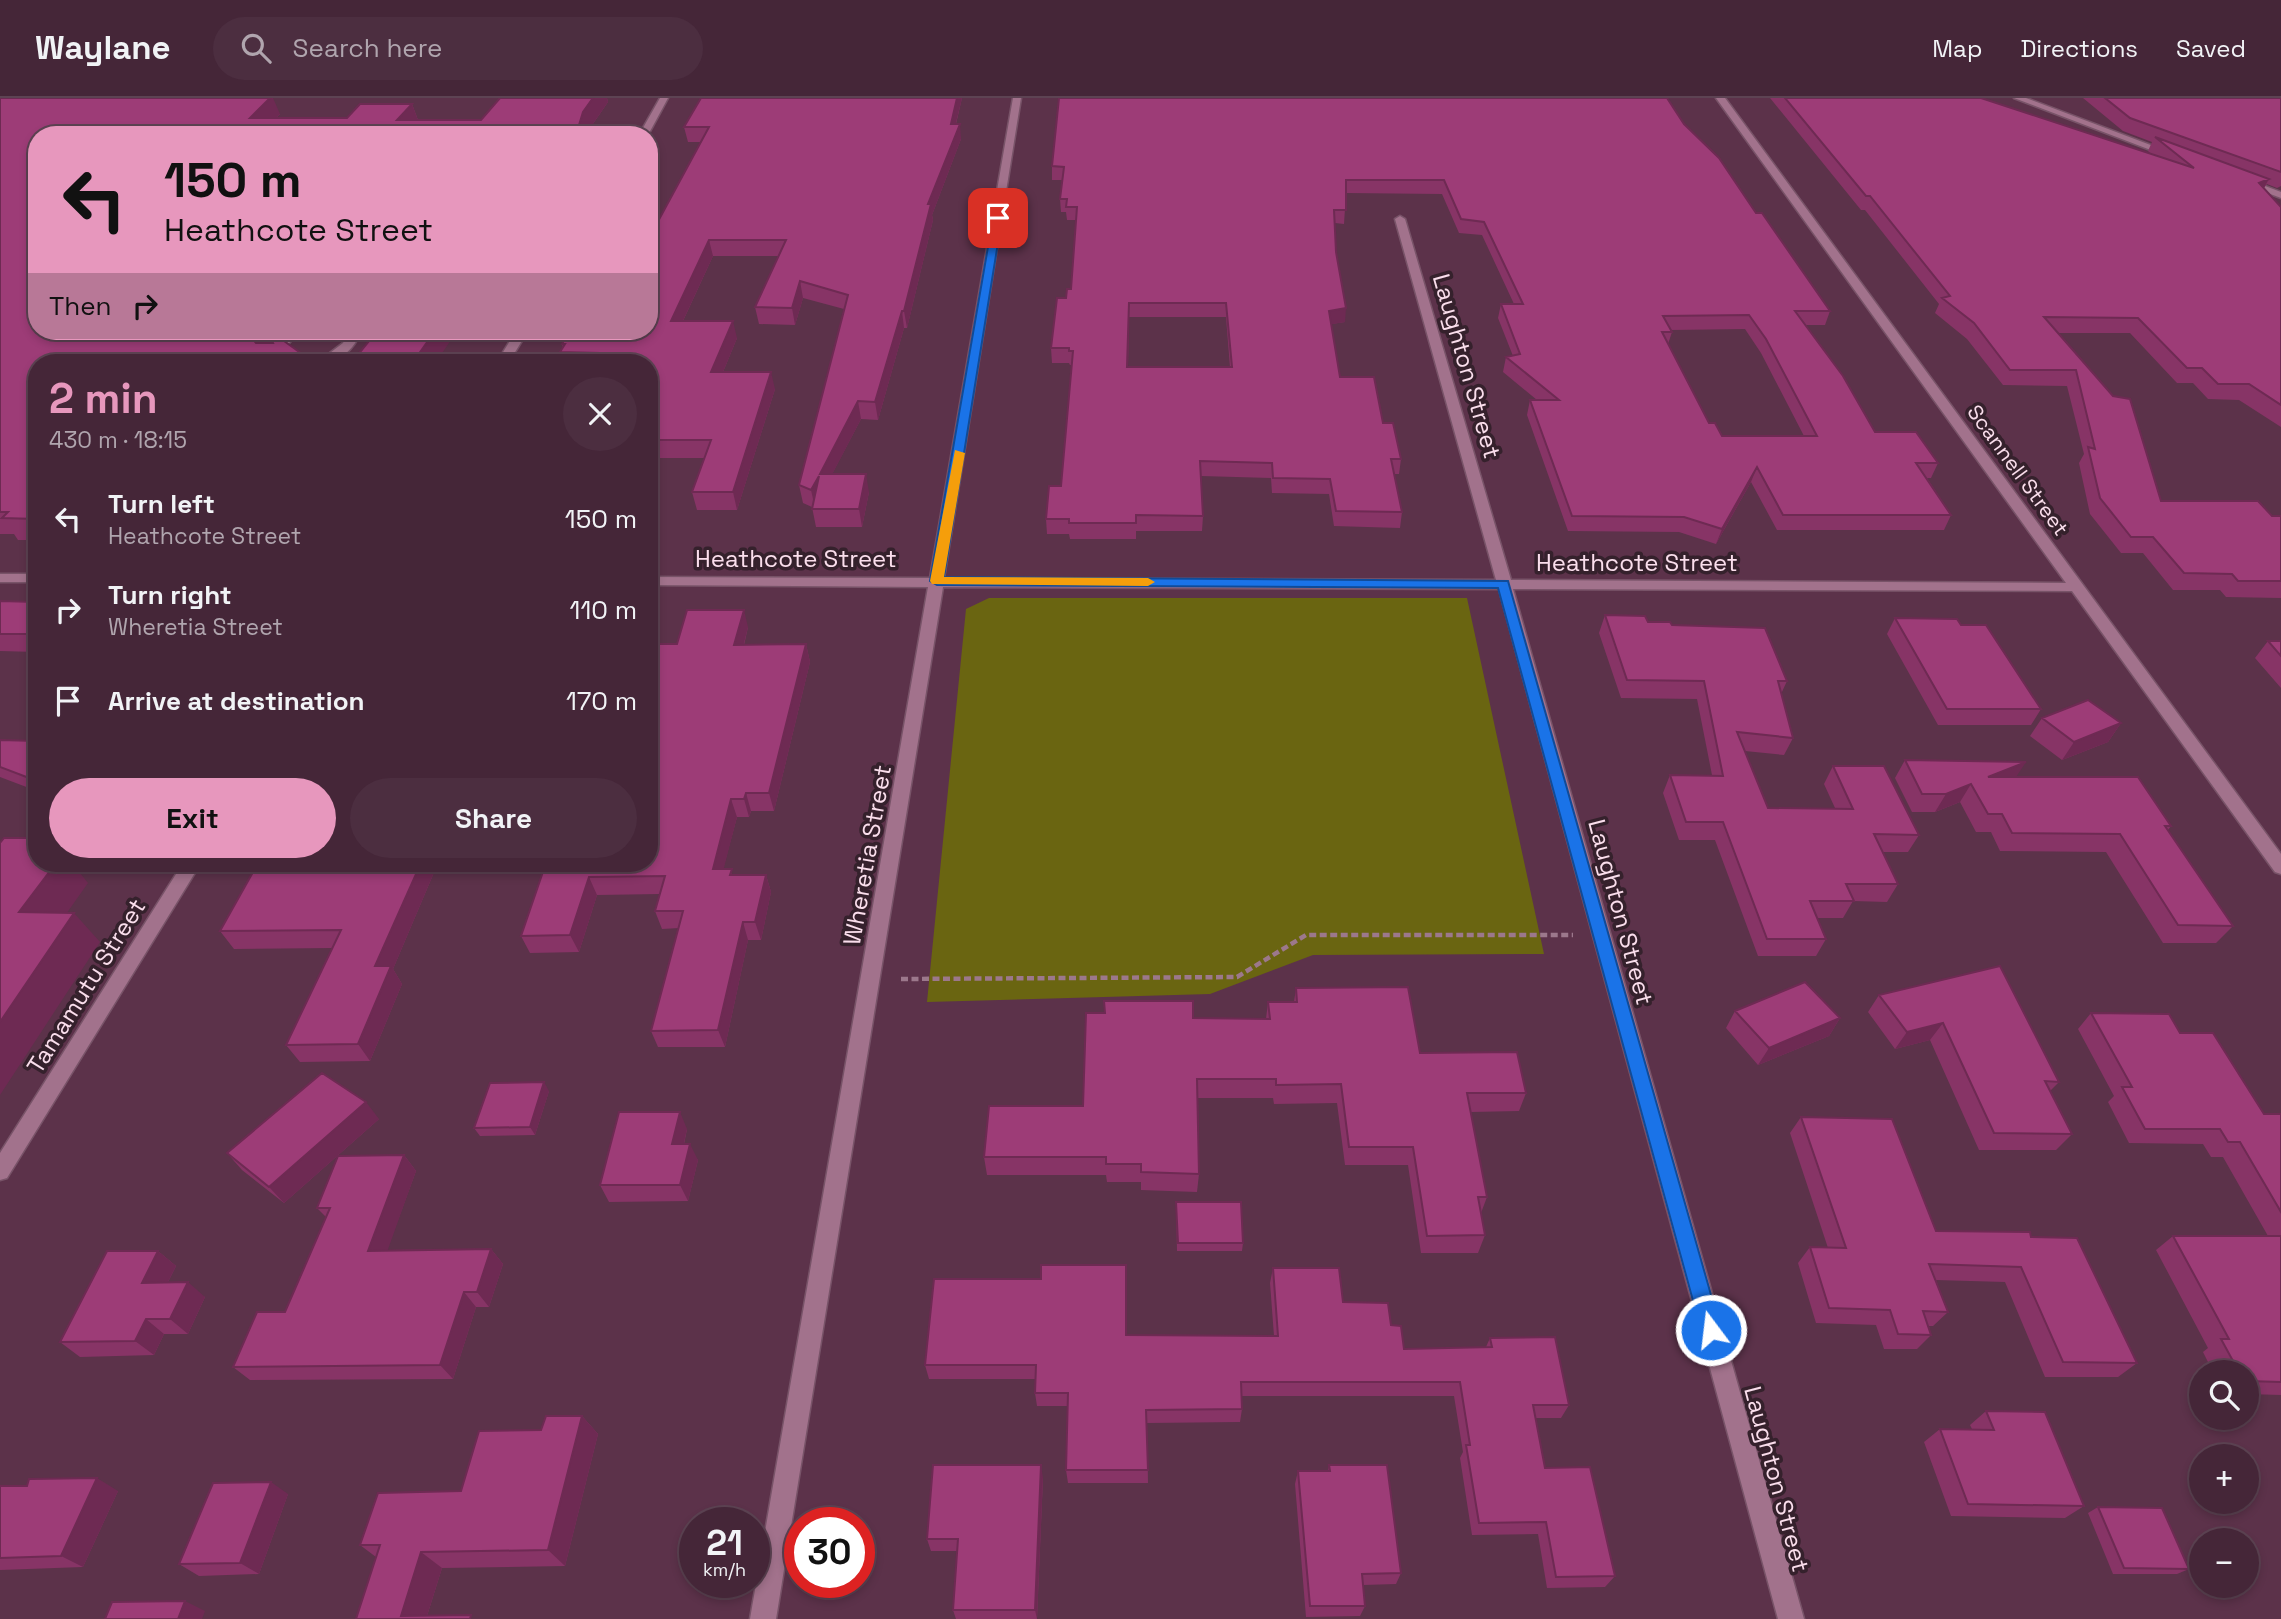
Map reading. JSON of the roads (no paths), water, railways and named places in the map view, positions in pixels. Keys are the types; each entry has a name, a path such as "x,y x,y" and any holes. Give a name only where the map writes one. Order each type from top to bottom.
{"street":[{"path":"648,126 664,98"},
{"name":"Wheretia Street","path":"763,1619 1017,98"},
{"name":"Scannell Street","path":"1720,98 2281,867"},
{"path":"2018,98 2181,158"},
{"path":"2231,176 2281,195"},
{"name":"Laughton Street","path":"1400,219 1791,1619"},
{"path":"275,354 287,340"},
{"path":"337,354 352,340"},
{"path":"0,578 28,578"},
{"name":"Heathcote Street","path":"658,581 2078,587"},
{"name":"Tamamutu Street","path":"0,1171 186,872"}]}
